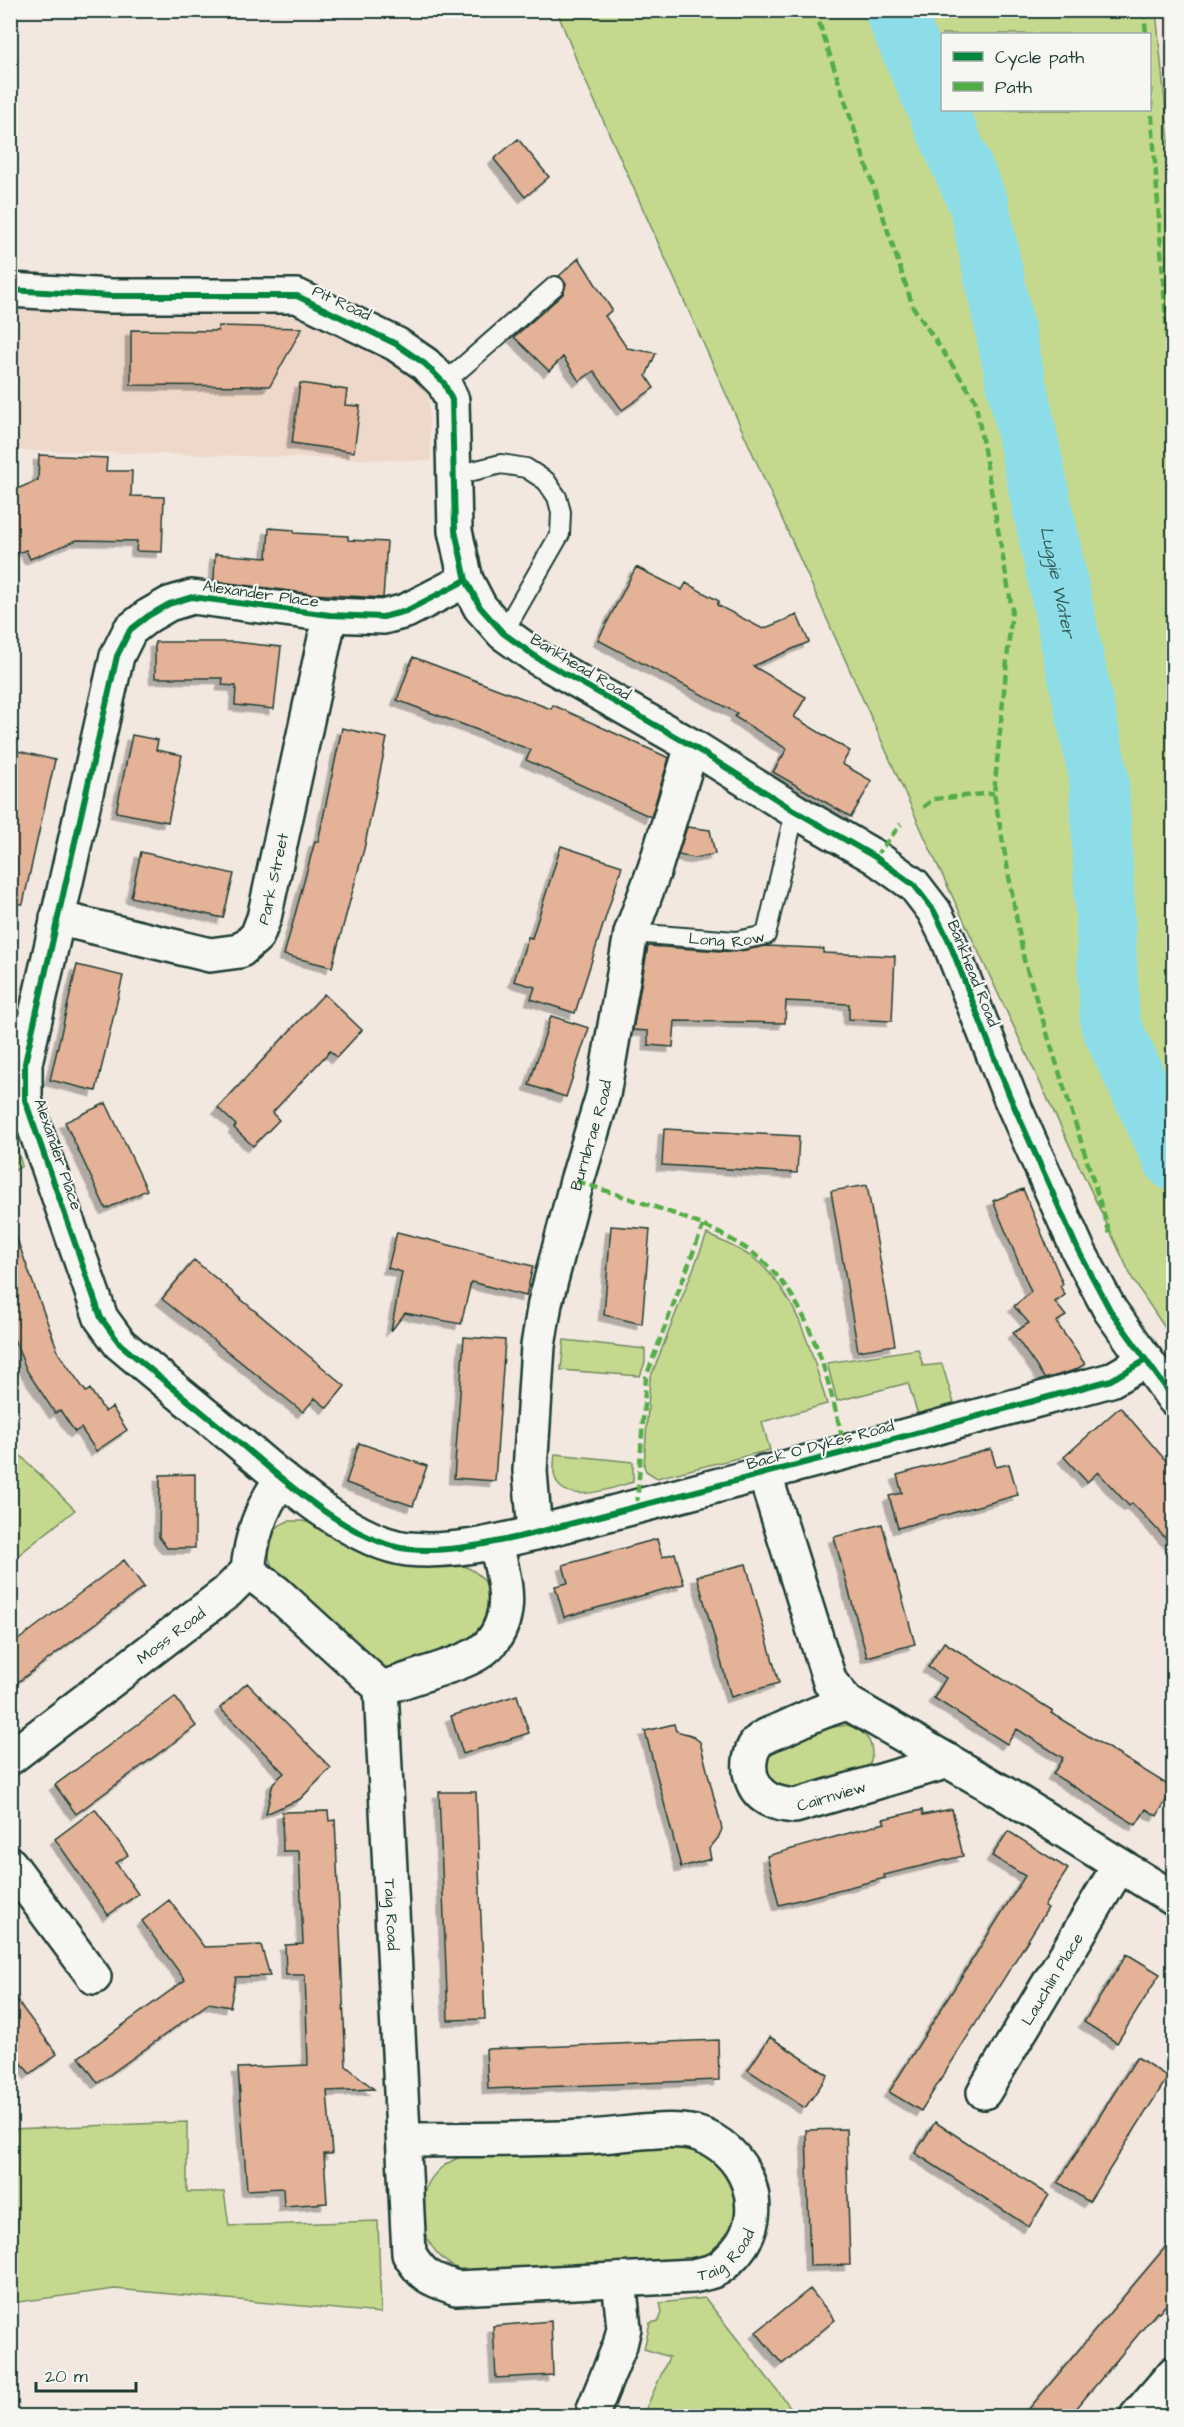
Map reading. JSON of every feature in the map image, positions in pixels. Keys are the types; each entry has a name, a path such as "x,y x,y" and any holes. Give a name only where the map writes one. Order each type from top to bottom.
{"street":[{"name":"Pit Road","path":"10,290 111,296 297,296 396,344 425,364 444,383 452,400 455,531 466,580"},
{"name":"Alexander Place","path":"466,580 406,611 382,617 330,615 192,597 169,604 130,630 117,656 57,918 25,1063 25,1100 101,1318 120,1344 314,1505 371,1538 406,1549 436,1549 496,1542"},
{"name":"Bankhead Road","path":"466,580 480,608 503,633 539,659 692,746 795,811 875,857 914,885 933,911 948,939 1010,1097 1078,1250 1110,1310 1173,1399"},
{"name":"Park Street","path":"57,918 210,955 240,951 257,936 264,918 330,615"},
{"name":"Burnbrae Road","path":"535,1533 530,1471 538,1346 545,1303 603,1095 631,933 655,868 692,746"},
{"name":"Back O Dykes Road","path":"496,1542 1111,1380 1146,1360"},
{"path":"764,1472 830,1682 848,1703 949,1761 1173,1899"},
{"path":"282,1479 266,1503 251,1543 248,1571 277,1593 381,1688 474,1658 491,1643 501,1626 505,1609 504,1586 496,1542"},
{"name":"Moss Road","path":"10,1758 227,1592 248,1571"},
{"name":"Taig Road","path":"381,1688 409,2254 419,2271 435,2281 456,2288 693,2276 717,2270 743,2243 751,2225 754,2204 748,2181 733,2156 714,2141 695,2133 674,2131 586,2138 404,2140"},
{"name":"Cairnview","path":"848,1703 822,1710 761,1739 753,1750 750,1770 755,1788 764,1797 776,1804 795,1806 949,1761"},
{"path":"10,1864 94,1977"},
{"name":"Lauchlin Place","path":"984,2092 1119,1866"},
{"path":"593,2416 620,2345 624,2328 619,2280"},
{"path":"1137,2416 1173,2373"}],"lane":[{"path":"444,383 555,286"},
{"path":"453,476 501,464 525,468 546,481 557,497 561,512 560,534 503,633"},
{"name":"Long Row","path":"631,933 736,940 766,935 795,811"}],"shaded area":[{"path":"11,304 294,312 428,383 431,461 11,450"}],"green space":[{"path":"557,11 1156,11 1174,193 1173,1340 1133,1280 931,851 578,64"},
{"path":"10,1123 22,1166 11,1173 10,1173"},
{"path":"707,1234 756,1260 783,1290 802,1326 827,1404 762,1422 770,1450 657,1478 646,1471 644,1466 650,1379"},
{"path":"564,1340 645,1349 645,1362 640,1376 561,1370"},
{"path":"918,1349 923,1366 942,1364 956,1410 919,1418 908,1383 837,1401 827,1363"},
{"path":"11,1446 75,1510 10,1561"},
{"path":"555,1454 633,1462 633,1482 588,1493 566,1490 558,1484 554,1473"},
{"path":"289,1521 303,1521 464,1566 479,1575 486,1583 490,1600 488,1617 481,1630 456,1648 424,1660 384,1668 274,1570 269,1556 269,1541 281,1524"},
{"path":"847,1725 861,1731 869,1741 872,1753 868,1768 798,1793 772,1785 765,1767 768,1757 775,1749 785,1742 812,1732"},
{"path":"187,2122 187,2192 224,2192 229,2226 378,2221 381,2313 115,2289 11,2303 11,2129"},
{"path":"694,2146 730,2170 739,2205 728,2242 698,2263 470,2273 454,2267 441,2257 430,2244 424,2229 421,2213 423,2197 429,2182 445,2165 465,2155"},
{"path":"705,2298 799,2416 644,2416 669,2357 644,2349 650,2323 659,2321 662,2312 660,2303"}],"building":[{"path":"518,139 549,177 525,197 494,159"},
{"path":"579,258 612,310 605,316 627,348 656,353 646,376 654,388 622,410 594,371 579,381 563,357 549,371 514,337 563,294 566,284 559,276"},
{"path":"218,326 302,328 270,386 131,385 131,330 218,331"},
{"path":"300,383 347,390 345,405 360,406 354,452 292,443"},
{"path":"39,455 107,458 106,471 132,471 131,496 164,497 162,552 136,551 137,541 77,540 30,559 26,550 10,556 10,492 38,480"},
{"path":"269,528 294,530 294,533 348,536 348,540 387,542 383,598 312,594 214,581 215,554 267,558"},
{"path":"636,567 682,590 686,583 719,601 717,605 763,629 797,615 809,642 753,666 806,697 794,717 850,751 842,764 872,781 851,817 773,772 787,749 735,717 737,713 598,640"},
{"path":"155,642 234,642 281,647 274,709 235,705 236,686 222,685 223,678 155,678"},
{"path":"413,657 551,709 553,705 669,758 651,817 526,760 531,750 397,700"},
{"path":"342,728 387,738 364,849 332,967 284,955 315,841 318,842"},
{"path":"132,735 158,740 156,750 182,755 168,822 116,812"},
{"path":"10,749 55,760 23,904 10,903"},
{"path":"687,827 710,830 715,854 695,858 678,855"},
{"path":"561,846 622,866 575,1013 531,999 535,987 514,981 528,937 532,938"},
{"path":"141,852 234,874 223,918 131,897"},
{"path":"648,946 735,952 766,946 816,948 824,949 823,953 895,956 892,1021 849,1019 849,1004 786,1001 785,1023 675,1021 673,1047 648,1045 648,1031 633,1030"},
{"path":"77,965 123,976 96,1091 50,1080"},
{"path":"324,994 362,1030 337,1057 330,1051 272,1113 279,1120 253,1146 218,1108"},
{"path":"551,1016 589,1028 566,1097 529,1085"},
{"path":"106,1103 147,1190 106,1209 65,1122"},
{"path":"664,1129 799,1136 797,1173 662,1165"},
{"path":"867,1185 895,1345 858,1351 831,1191"},
{"path":"1023,1189 1063,1284 1060,1286 1065,1295 1055,1302 1066,1316 1056,1322 1085,1364 1075,1370 1045,1379 1013,1333 1029,1323 1014,1306 1031,1292 993,1201"},
{"path":"611,1226 650,1229 642,1324 604,1315"},
{"path":"14,1231 59,1354 86,1392 90,1389 105,1412 112,1407 127,1430 96,1451 81,1428 75,1432 60,1410 55,1413 27,1371 10,1329 10,1232"},
{"path":"397,1232 533,1266 526,1296 471,1282 461,1324 405,1313 391,1331 402,1272 388,1268"},
{"path":"194,1260 345,1386 327,1408 315,1398 303,1412 162,1299"},
{"path":"464,1337 505,1340 495,1481 454,1478"},
{"path":"1120,1407 1173,1469 1173,1546 1132,1503 1129,1506 1098,1472 1087,1482 1064,1457"},
{"path":"359,1443 427,1466 413,1506 346,1483"},
{"path":"991,1449 996,1467 1009,1464 1018,1495 898,1528 889,1496 902,1493 897,1475"},
{"path":"195,1474 195,1548 167,1548 159,1537 160,1475"},
{"path":"882,1524 915,1644 867,1657 834,1537"},
{"path":"657,1539 662,1557 675,1553 684,1584 564,1617 555,1586 568,1583 563,1565"},
{"path":"124,1560 144,1587 10,1688 10,1646"},
{"path":"746,1564 779,1683 731,1697 697,1576"},
{"path":"944,1642 1053,1711 1051,1713 1173,1788 1157,1816 1146,1809 1136,1825 1053,1774 1063,1758 1017,1729 1007,1744 934,1698 946,1678 928,1667"},
{"path":"247,1683 331,1768 300,1799 266,1814 273,1783 284,1773 220,1708"},
{"path":"517,1695 529,1733 463,1754 451,1716"},
{"path":"175,1697 196,1726 76,1814 55,1785"},
{"path":"674,1724 676,1731 691,1735 700,1742 722,1829 709,1849 711,1859 681,1867 645,1731"},
{"path":"439,1792 476,1792 485,2019 448,2020"},
{"path":"95,1809 128,1855 116,1863 138,1894 108,1915 55,1839"},
{"path":"952,1809 963,1856 884,1875 885,1878 779,1905 767,1856 885,1823 883,1819 922,1810 923,1815"},
{"path":"328,1811 329,1821 335,1820 346,2066 374,2089 327,2091 332,2154 324,2154 327,2203 284,2206 283,2188 247,2190 238,2068 308,2065 305,1975 286,1975 285,1945 303,1944 299,1851 283,1851 282,1812"},
{"path":"1008,1831 1068,1869 1044,1906 1048,1908 921,2111 889,2092 1025,1876 992,1856"},
{"path":"169,1900 204,1947 261,1945 270,1976 236,1977 230,2007 209,2003 98,2083 79,2057 185,1980 142,1921"},
{"path":"1127,1954 1160,1974 1117,2043 1084,2022"},
{"path":"10,1991 57,2054 30,2074 10,2048"},
{"path":"770,2037 828,2075 805,2108 748,2070"},
{"path":"718,2040 719,2080 488,2089 486,2049"},
{"path":"1137,2057 1168,2077 1089,2202 1058,2182"},
{"path":"935,2122 1049,2195 1029,2227 915,2153"},
{"path":"846,2129 850,2265 810,2266 806,2130"},
{"path":"1173,2238 1173,2296 1159,2313 1157,2312 1070,2416 1023,2416"},
{"path":"810,2289 835,2320 782,2364 756,2332"},
{"path":"551,2321 553,2375 496,2378 493,2326"}],"waterway":[{"name":"Luggie Water","path":"894,10 979,205 1099,778 1110,1024 1174,1161"}],"marked path":[{"path":"815,10 913,307 975,399 1012,609 994,793 1024,960 1111,1237"},
{"path":"1144,10 1146,33"},
{"path":"1151,103 1174,438"},
{"path":"923,807 934,799 994,793"},
{"path":"875,857 901,824"},
{"path":"577,1181 662,1209 704,1226 742,1246 776,1274 801,1311 818,1352 846,1452"},
{"path":"637,1506 646,1377 703,1226"}],"cycle path":[{"path":"10,290 111,296 297,296 396,344 425,364 444,383 452,400 455,531 466,580 480,607 503,633 539,659 692,746 795,811 875,857 914,885 934,911 948,939 1010,1097 1078,1250 1110,1310 1174,1399"},
{"path":"466,580 406,611 383,617 330,615 192,597 169,604 130,630 117,656 25,1063 25,1100 101,1318 120,1344 317,1506 363,1534 386,1544 424,1550 488,1544 519,1537 846,1452 1111,1380 1146,1360"}]}
